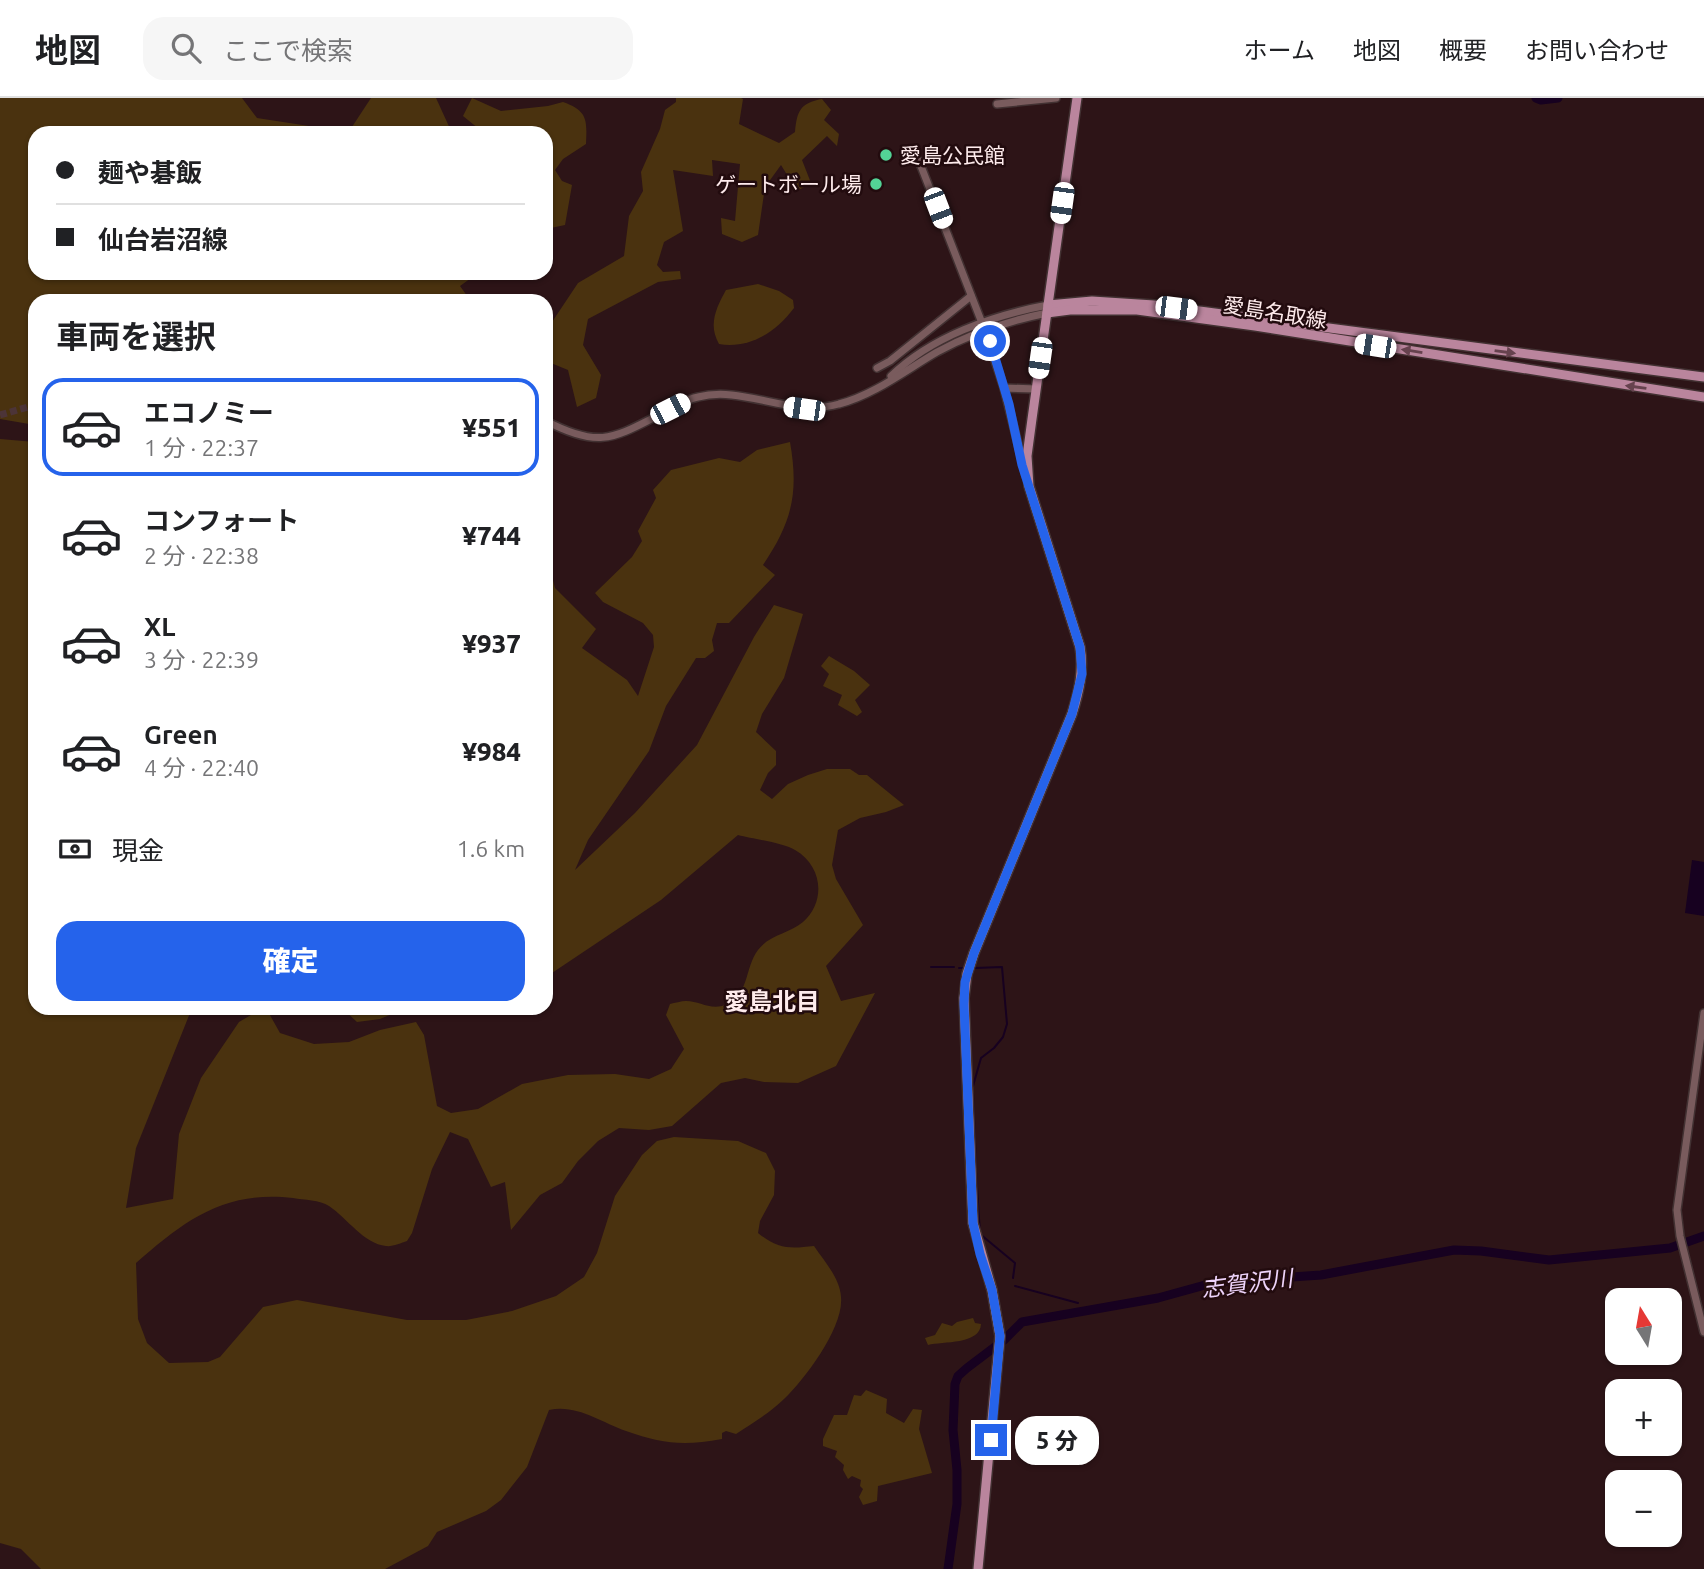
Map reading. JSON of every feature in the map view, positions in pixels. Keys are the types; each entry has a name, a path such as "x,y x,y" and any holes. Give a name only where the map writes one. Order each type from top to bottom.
{"main road":[{"path":"978,1569 1000,1349 999,1324 973,1223 966,1087 965,982 974,953 1072,714 1080,683 1082,663 1074,628 1029,486 1027,456 1077,98"},
{"name":"愛島名取線","path":"1047,309 1093,301 1154,305 1704,377"},
{"name":"愛島名取線","path":"1047,309 1137,310 1704,397"}],"street":[{"path":"997,104 1056,98"},
{"path":"919,161 1004,388 1029,486"},
{"path":"877,368 890,361 971,296"},
{"path":"553,424 576,435 603,438 623,434 684,402 704,395 725,394 783,406 818,408 851,401 886,383 892,374 926,351 1013,313 1047,309"},
{"path":"1004,388 1036,388"},
{"path":"1704,1013 1677,1203 1681,1238 1704,1332"}],"shaded area":[{"path":"0,98 242,98 257,118 309,126 28,126 28,280 468,280 460,286 466,294 28,294 28,424 0,419"},
{"path":"371,98 436,98 449,126 353,126"},
{"path":"472,98 501,111 563,102 582,113 586,123 586,144 563,159 555,170 562,181 572,185 565,225 553,228 553,126 475,126 463,116"},
{"path":"676,98 741,98 739,124 779,143 795,132 801,109 822,99 831,110 824,120 839,134 837,146 827,136 802,160 811,183 797,191 781,165 765,187 758,235 742,242 722,234 721,218 735,221 740,164 712,160 713,176 673,170 683,231 664,242 657,265 663,272 680,271 681,279 658,282 588,319 583,345 601,375 596,398 577,407 568,370 553,364 553,320 578,283 624,256 629,216 643,191 641,172 660,129 665,110 676,102"},
{"path":"758,284 779,291 793,300 794,308 787,317 761,337 741,344 719,344 714,323 716,310 726,290"},
{"path":"0,439 28,441 28,1015 189,1015 136,1148 126,1208 173,1199 179,1134 201,1078 239,1022 251,1015 270,1015 280,1033 314,1044 349,1042 380,1030 416,1022 424,1035 437,1106 451,1113 478,1109 522,1084 568,1075 615,1074 649,1079 671,1069 684,1049 666,1015 670,1004 686,1001 717,1007 731,1002 742,990 758,950 768,941 798,926 810,914 818,895 818,884 811,865 804,857 784,845 738,835 661,900 553,972 553,581 555,588 596,629 582,648 627,680 638,696 654,647 653,635 643,623 603,602 595,593 632,557 642,541 638,531 656,498 653,490 671,470 719,458 740,462 757,450 790,442 794,477 791,506 781,535 763,565 775,575 729,623 717,623 712,640 714,651 705,658 696,658 666,706 649,751 588,840 575,870 635,813 697,745 754,637 774,605 803,614 784,678 762,714 756,732 776,751 776,765 768,773 760,790 772,799 788,784 808,775 827,769 850,769 859,775 867,775 904,805 860,818 838,830 832,865 836,879 863,925 826,966 841,1001 875,993 836,1066 798,1083 764,1082 745,1078 721,1083 672,1126 649,1130 619,1128 598,1141 578,1161 562,1183 540,1195 511,1230 505,1182 491,1187 468,1139 450,1132 432,1169 407,1241 391,1246 378,1244 363,1236 325,1204 268,1197 246,1199 207,1212 171,1234 136,1263 138,1319 147,1343 169,1363 208,1362 220,1357 263,1307 297,1300 407,1320 466,1320 512,1311 556,1296 584,1277 597,1253 615,1196 642,1155 657,1141 674,1137 738,1141 766,1153 775,1171 774,1195 760,1221 758,1233 784,1247 814,1246 835,1276 840,1290 840,1309 836,1323 812,1366 773,1409 736,1434 726,1431 722,1433 722,1439 696,1443 662,1441 569,1409 549,1410 527,1467 501,1500 486,1511 437,1532 428,1546 385,1569 41,1569 21,1549 0,1543"},
{"path":"829,656 854,671 870,685 855,700 862,712 857,716 838,705 842,695 823,686 829,674 821,666"},
{"path":"1692,860 1704,862 1704,916 1685,913"},
{"path":"350,1015 389,1015 380,1019 357,1022"},
{"path":"973,1318 975,1323 981,1324 974,1336 960,1341 928,1345 925,1338 935,1335 942,1323 952,1326"},
{"path":"866,1390 887,1399 886,1413 904,1423 913,1409 922,1410 919,1429 932,1473 878,1486 877,1501 863,1505 859,1497 863,1489 860,1486 861,1480 852,1476 848,1479 843,1470 844,1465 835,1457 837,1451 823,1446 823,1439 834,1415 847,1415 854,1395 861,1396"}],"waterway":[{"path":"1536,98 1558,98"},
{"path":"931,967 954,967"},
{"path":"973,1086 981,1058 1003,1037 1007,1024 1002,967 975,968"},
{"path":"973,1094 976,1167"},
{"path":"976,1172 980,1234 1015,1263 1013,1278"},
{"name":"志賀沢川","path":"948,1569 957,1504 953,1430 955,1384 958,1376 1004,1340 1022,1322 1158,1298 1216,1282 1321,1275 1454,1250 1549,1260 1670,1248 1704,1236"},
{"path":"1015,1286 1078,1303"}],"tunnel":[{"path":"0,415 28,407"}],"place":[{"name":"愛島公民館","path":"886,155"},
{"name":"ゲートボール場","path":"876,184"}],"district":[{"name":"愛島北目","path":"772,1001"}],"route":[{"path":"990,341 1009,404 1022,465 1080,647 1082,663 1072,714 969,965 965,982 966,1087 973,1223 992,1290 1000,1336 991,1440"}]}
